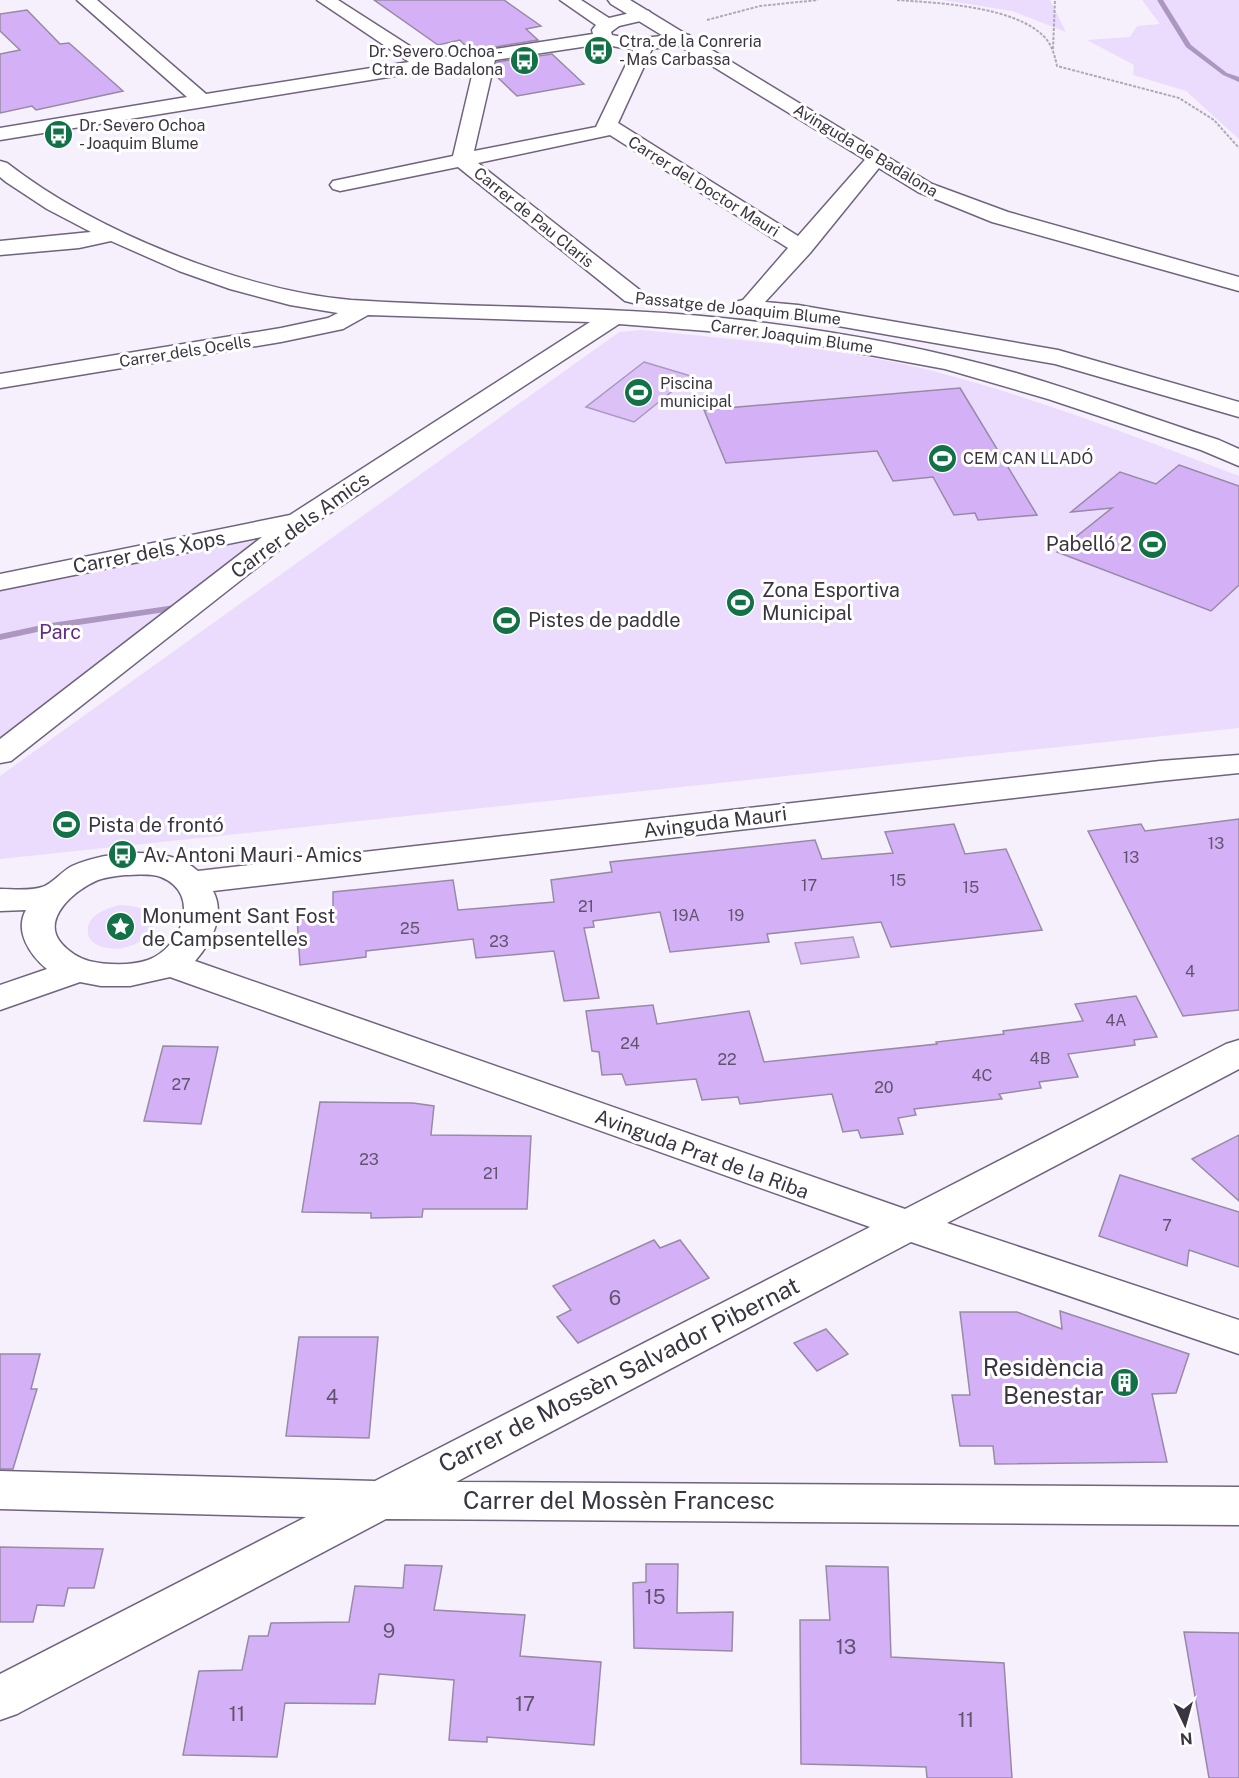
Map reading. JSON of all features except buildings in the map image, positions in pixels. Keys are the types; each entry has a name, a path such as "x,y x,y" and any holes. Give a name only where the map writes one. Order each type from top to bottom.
{"street":[{"path":"86,0 202,100"},
{"path":"326,0 426,65"},
{"path":"569,0 616,42 645,43 675,34"},
{"name":"Avinguda de Badalona","path":"617,0 925,188 957,202 1098,246 1239,284"},
{"path":"0,134 202,100 486,57 605,31 643,15"},
{"name":"Carrer del Doctor Mauri","path":"340,185 604,131 645,43"},
{"name":"Carrer de Pau Claris","path":"486,57 462,160 633,296"},
{"name":"Carrer del Doctor Mauri","path":"607,125 801,248"},
{"name":"Carrer del Doctor Mauri","path":"749,307 877,158"},
{"name":"Carrer Joaquim Blume","path":"0,167 35,194 68,213 172,261 219,278 317,303 364,307 615,316 756,329 888,350 1005,378 1210,446 1239,458"},
{"path":"0,248 79,241 113,234"},
{"name":"Passatge de Joaquim Blume","path":"263,290 302,283 633,296 798,312 1059,357 1239,410"},
{"name":"Carrer dels Ocells","path":"0,381 281,335 334,324 364,307"},
{"name":"Carrer dels Amics","path":"0,754 298,522 615,316"},
{"name":"Carrer dels Xops","path":"0,582 298,522"},
{"name":"Avinguda Mauri","path":"191,882 1138,773 1239,764"},
{"path":"0,998 76,971 126,975 168,964 187,948 198,929 203,910 200,894 182,874 168,868 147,864 125,864 84,873 66,884 42,910 37,926 46,950 76,971"},
{"path":"0,900 53,898"},
{"name":"Avinguda Prat de la Riba","path":"168,964 908,1226 1239,1337"},
{"name":"Carrer de Mossèn Salvador Pibernat","path":"0,1698 1239,1053"},
{"name":"Carrer del Mossèn Francesc","path":"0,1491 378,1500 1239,1506"}],"path":[{"path":"675,34 760,6 818,0"},
{"path":"897,0 932,3 1003,15 1043,36 1053,49"},
{"path":"1055,0 1053,49 1057,66 1179,98 1214,120 1239,148"}],"green space":[{"path":"943,0 1050,0 1066,32 1012,11"},
{"path":"1142,0 1239,0 1239,139 1186,91 1133,75 1134,65 1087,40 1130,37 1137,26 1160,24"},
{"name":"Zona Esportiva Municipal","path":"642,330 819,349 925,369 1044,404 1239,476 1239,728 0,859 0,776 619,332"},
{"name":"Parc","path":"298,522 0,754 0,582"},
{"path":"120,905 140,908 150,914 154,923 150,932 142,940 130,946 115,949 97,945 88,934 90,921 98,913"}],"shaded area":[{"name":"Piscina municipal","path":"644,362 691,376 634,422 586,407"},
{"path":"853,937 859,957 801,964 795,943"}],"waterway":[{"path":"1160,0 1188,46 1225,74 1239,80"},
{"path":"0,637 51,626 182,607"}],"place":[{"name":"Ctra. de la Conreria - Mas Carbassa","path":"598,50"},
{"name":"Dr. Severo Ochoa - Ctra. de Badalona","path":"524,60"},
{"name":"Dr. Severo Ochoa - Joaquim Blume","path":"58,134"},
{"name":"Piscina municipal","path":"639,392"},
{"name":"CEM CAN LLADÓ","path":"942,458"},
{"name":"Pabelló 2","path":"1153,544"},
{"name":"Zona Esportiva Municipal","path":"741,602"},
{"name":"Pistes de paddle","path":"507,620"},
{"name":"Pista de frontó","path":"67,825"},
{"name":"Av. Antoni Mauri - Amics","path":"122,855"},
{"name":"Monument Sant Fost de Campsentelles","path":"121,927"},
{"name":"Residència Benestar","path":"1125,1382"}]}
